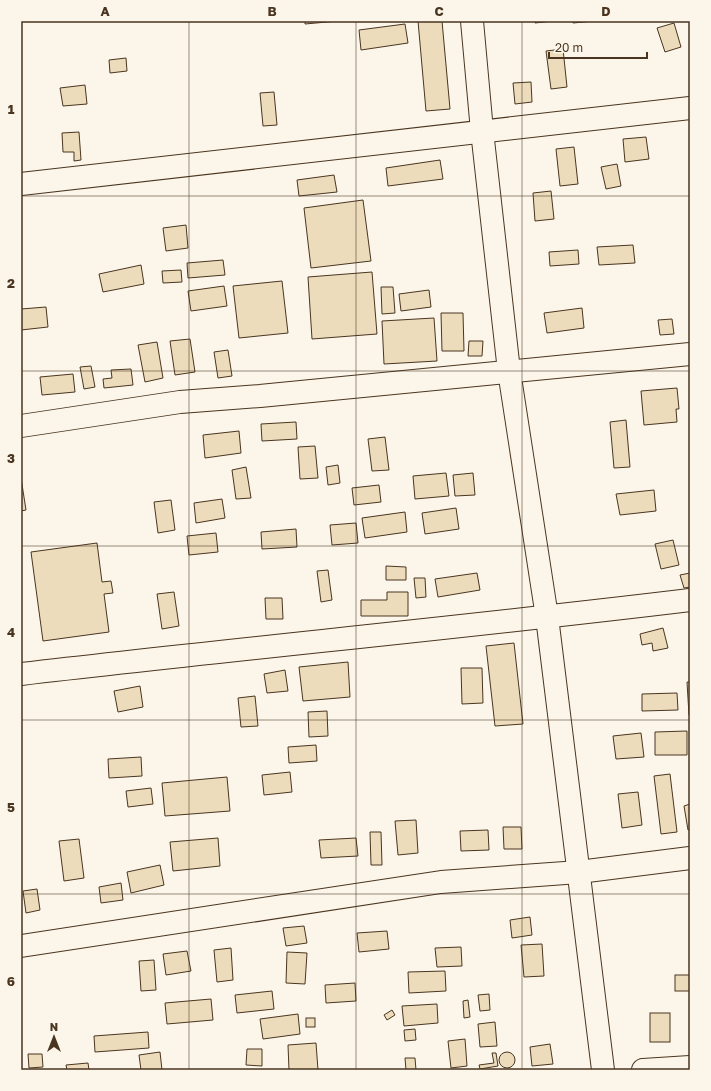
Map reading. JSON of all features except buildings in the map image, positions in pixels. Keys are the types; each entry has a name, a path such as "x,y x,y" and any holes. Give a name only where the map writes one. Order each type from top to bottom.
{"street":[{"path":"472,21 482,131 509,371 547,617 603,1070"},
{"path":"21,184 690,108"},
{"path":"21,426 180,402 690,354"},
{"path":"21,674 690,600"},
{"path":"21,946 441,882 579,872 690,858"},
{"path":"643,1070 690,1067"}]}
